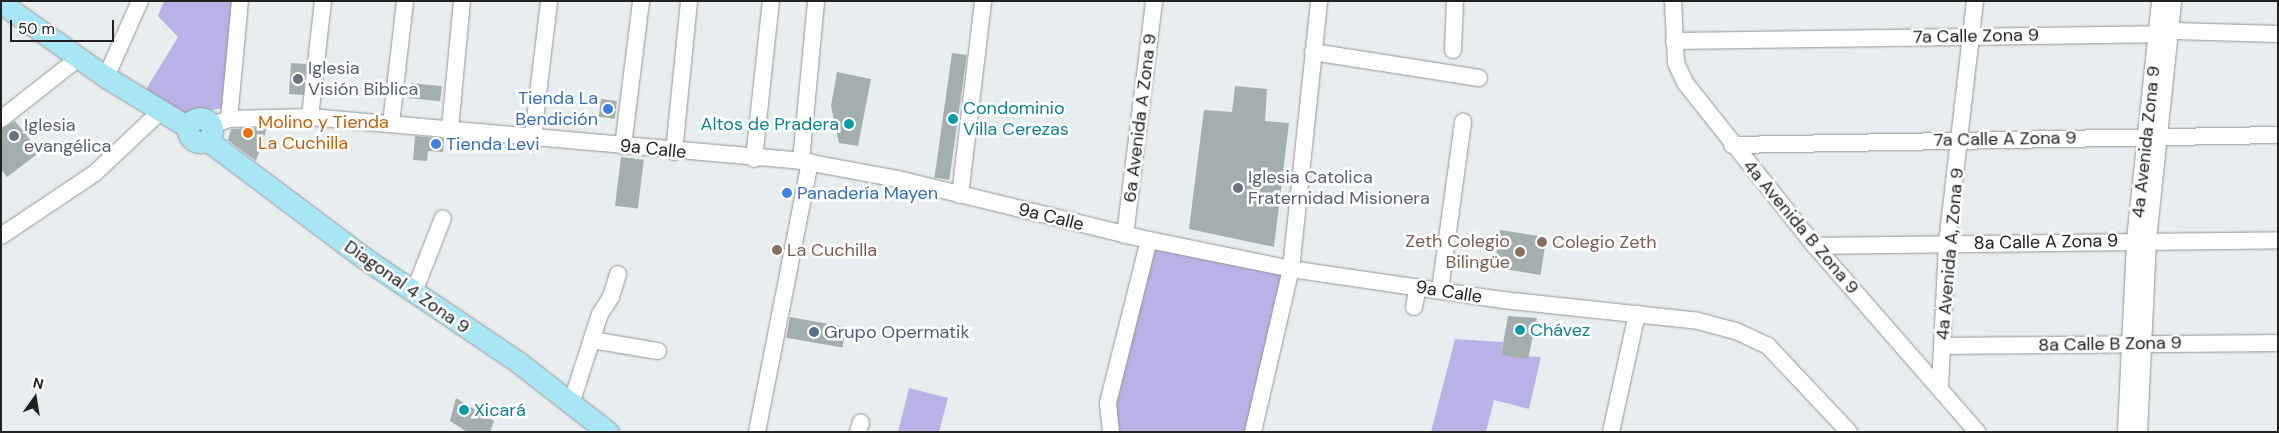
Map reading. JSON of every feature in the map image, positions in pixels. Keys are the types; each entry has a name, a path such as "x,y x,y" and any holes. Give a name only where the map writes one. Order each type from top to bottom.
{"main road":[{"path":"1,3 106,77 161,111"},
{"name":"Diagonal 4 Zona 9","path":"161,111 188,127 192,139 216,128 414,292 572,402 608,432"}],"street":[{"path":"106,77 140,1"},
{"path":"216,128 240,1"},
{"path":"310,117 323,1"},
{"path":"391,124 405,1"},
{"path":"450,128 462,1"},
{"path":"533,136 549,1"},
{"path":"623,146 641,1"},
{"path":"674,152 689,1"},
{"path":"754,159 771,1"},
{"path":"757,432 806,162 816,1"},
{"path":"960,195 984,1"},
{"name":"6a Avenida A Zona 9","path":"1125,235 1154,1"},
{"path":"1253,432 1291,269 1319,1"},
{"path":"1453,50 1455,1"},
{"name":"4a Avenida B Zona 9","path":"1673,1 1674,41 1681,77 1732,145 1815,246 1940,387 1977,432"},
{"name":"4a Avenida A, Zona 9","path":"1940,387 1948,243 1973,36 1975,1"},
{"name":"4a Avenida Zona 9","path":"2160,1 2165,32"},
{"name":"4a Avenida Zona 9","path":"2126,432 2135,343 2142,240 2165,32 2173,1"},
{"name":"7a Calle Zona 9","path":"1674,41 2165,32 2278,34"},
{"path":"1313,52 1479,78"},
{"path":"1,119 80,57"},
{"path":"1,236 96,173 161,111"},
{"name":"9a Calle","path":"216,128 310,117 450,128 674,152 806,162 960,195 1125,235 1291,269 1717,325 1756,339 1774,351 1850,432"},
{"path":"1440,290 1463,122"},
{"name":"7a Calle A Zona 9","path":"1732,145 2278,135"},
{"path":"414,292 443,218"},
{"path":"1111,432 1108,403 1149,240"},
{"name":"8a Calle A Zona 9","path":"1815,246 2142,240 2278,240"},
{"path":"572,402 592,340 618,274"},
{"path":"1414,307 1418,287"},
{"path":"1611,432 1637,314"},
{"path":"592,340 658,351"},
{"name":"4a Avenida Zona 9","path":"2135,343 2139,432"},
{"name":"8a Calle B Zona 9","path":"1942,346 2278,343"}],"shaded area":[{"path":"164,1 234,1 223,108 183,115 145,91 178,37 158,16"},
{"path":"1152,248 1286,273 1250,432 1115,432 1110,407"},
{"path":"1455,339 1503,342 1501,355 1541,357 1529,409 1494,400 1486,432 1431,432"},
{"path":"909,388 948,398 939,432 898,432"}],"building":[{"name":"Condominio Villa Cerezas","path":"952,53 967,55 949,180 934,178"},
{"name":"Iglesia Visión Biblica","path":"291,63 306,64 304,95 289,94"},
{"name":"Altos de Pradera","path":"837,72 871,79 858,146 839,143 831,106"},
{"path":"411,83 442,86 440,101 409,98"},
{"name":"Iglesia Catolica Fraternidad Misionera","path":"1235,86 1267,89 1265,121 1289,123 1274,247 1189,229 1204,110 1232,112"},
{"name":"Tienda La Bendición","path":"601,99 617,101 615,119 599,117"},
{"name":"Iglesia evangélica","path":"15,121 40,152 7,177 1,169 1,129"},
{"name":"Molino y Tienda La Cuchilla","path":"267,128 256,161 228,140 231,129"},
{"path":"415,136 444,139 443,152 428,151 427,161 413,160"},
{"path":"621,157 644,160 638,208 615,206"},
{"name":"Zeth Colegio Bilingüe","path":"1500,230 1546,237 1540,275 1494,268"},
{"name":"Chávez","path":"1508,316 1537,318 1528,359 1501,355"},
{"name":"Grupo Opermatik","path":"790,317 846,327 842,348 786,338"},
{"name":"Xicará","path":"456,398 494,421 490,432 467,432 450,421"}],"place":[{"name":"Iglesia Visión Biblica","path":"298,79"},
{"name":"Tienda La Bendición","path":"608,109"},
{"name":"Condominio Villa Cerezas","path":"953,119"},
{"name":"Altos de Pradera","path":"849,124"},
{"name":"Molino y Tienda La Cuchilla","path":"248,133"},
{"name":"Iglesia evangélica","path":"14,136"},
{"name":"Tienda Levi","path":"436,144"},
{"name":"Iglesia Catolica Fraternidad Misionera","path":"1238,188"},
{"name":"Panadería Mayen","path":"787,193"},
{"name":"Colegio Zeth","path":"1542,242"},
{"name":"La Cuchilla","path":"777,250"},
{"name":"Zeth Colegio Bilingüe","path":"1520,252"},
{"name":"Chávez","path":"1520,330"},
{"name":"Grupo Opermatik","path":"814,332"},
{"name":"Xicará","path":"464,410"}]}
